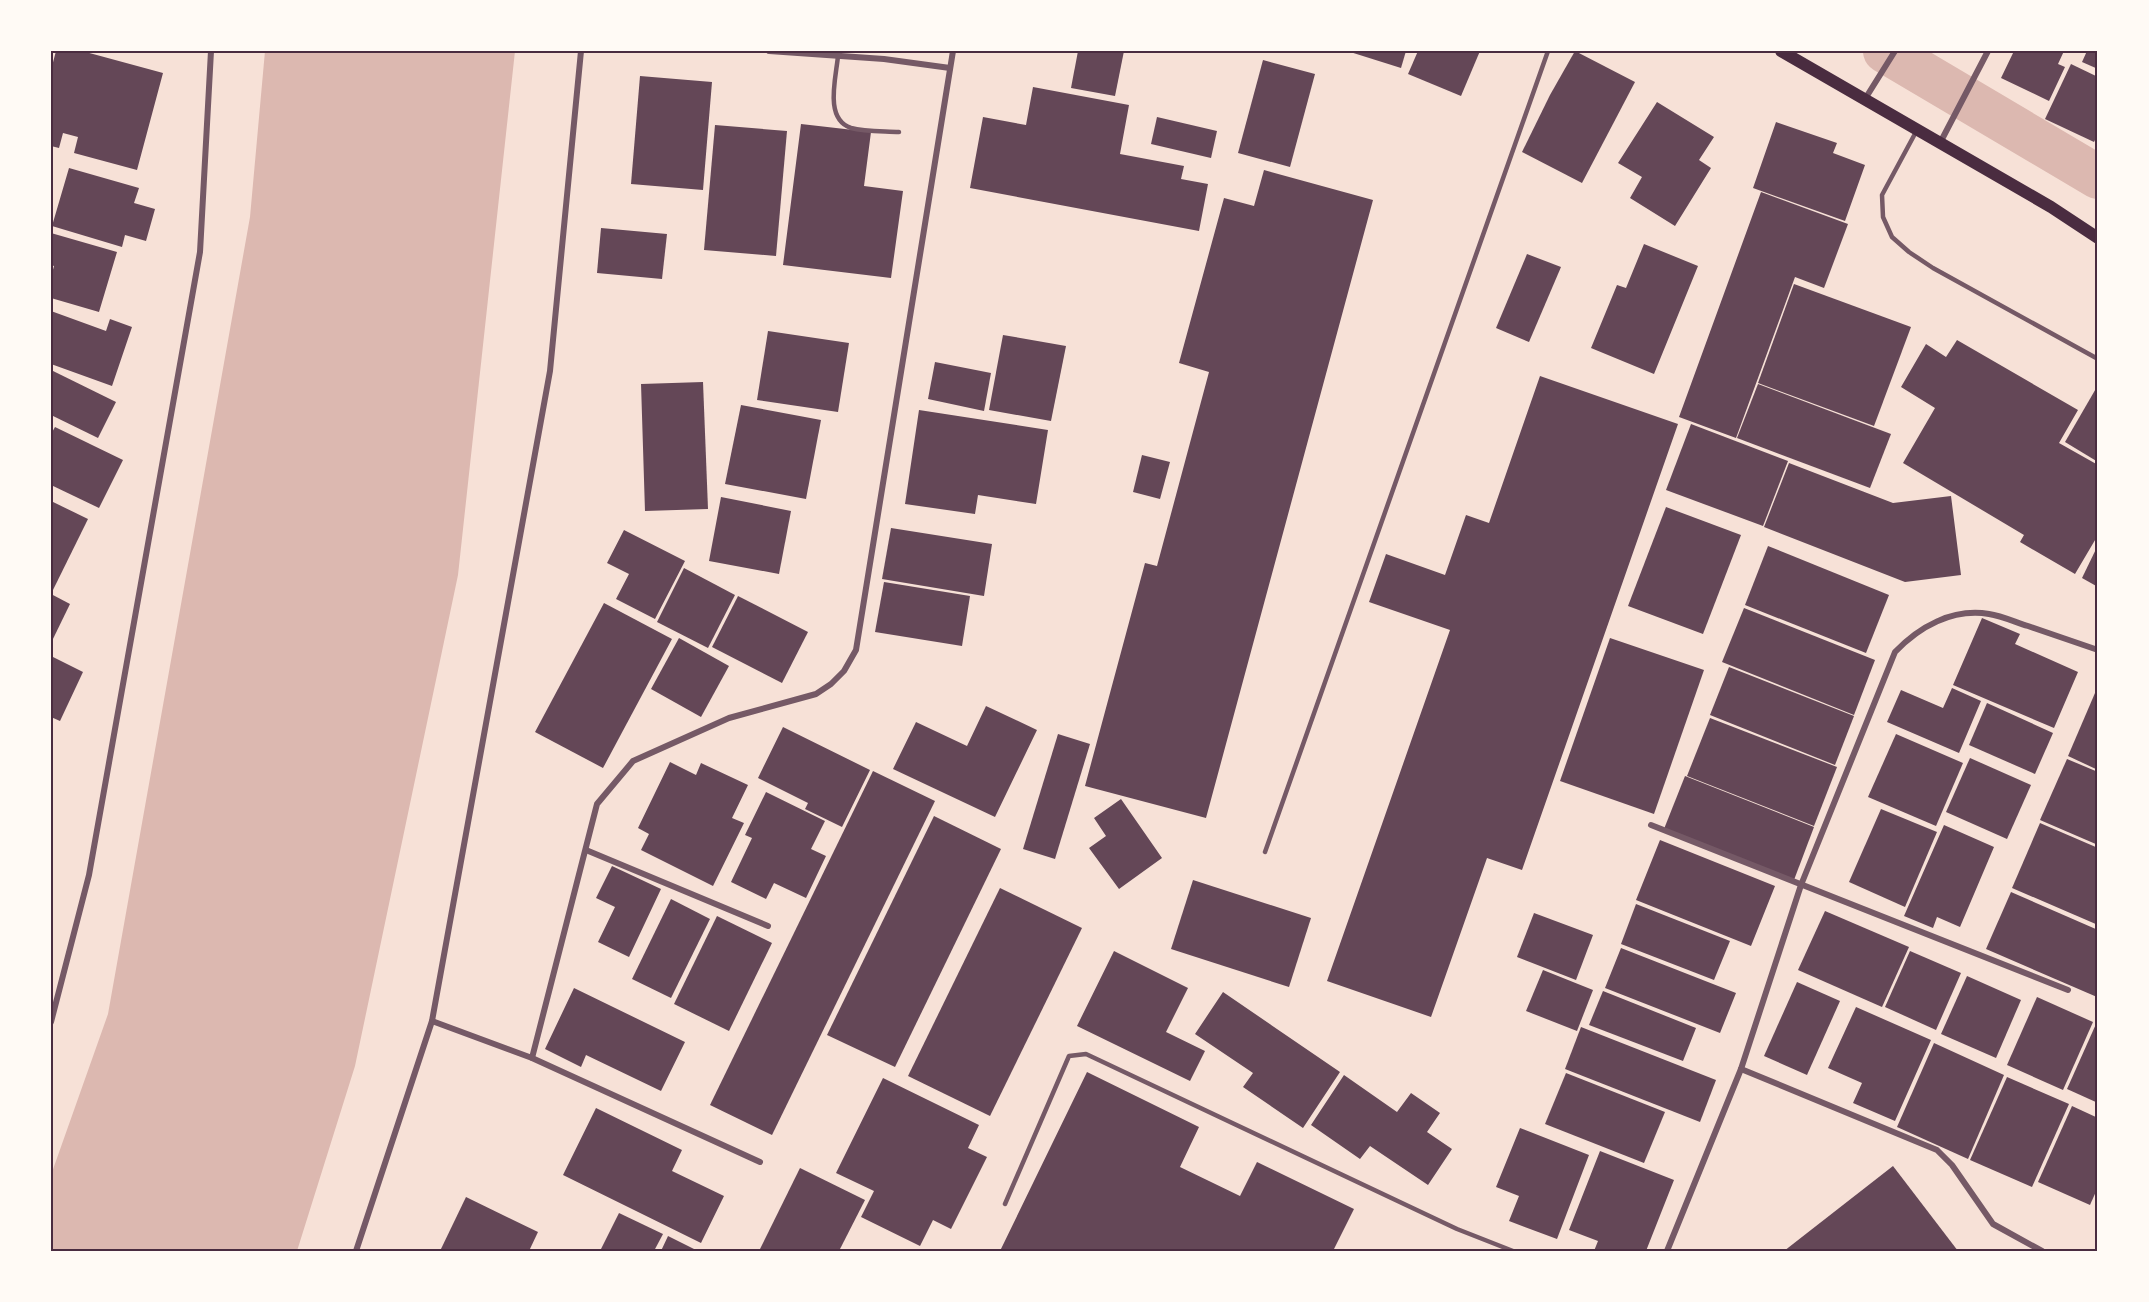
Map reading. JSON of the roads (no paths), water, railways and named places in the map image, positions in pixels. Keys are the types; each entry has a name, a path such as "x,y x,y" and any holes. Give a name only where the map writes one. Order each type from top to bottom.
{"main road":[{"path":"1781,51 2051,207 2098,238"}],"street":[{"path":"51,1022 89,875 200,252 211,51"},
{"path":"356,1251 432,1021 550,370 581,51"},
{"path":"768,51 884,59 950,68"},
{"path":"532,1058 597,804 633,761 729,717 816,694 844,671 856,650 953,51"},
{"path":"1864,100 1894,51"},
{"path":"1940,143 1988,51"},
{"path":"1667,1251 1741,1069 1801,885 1895,652 1911,636 1941,620 1968,612 1990,614 2098,650"},
{"path":"1651,825 2068,990"},
{"path":"586,850 768,926"},
{"path":"432,1021 532,1058 760,1162"},
{"path":"1741,1069 1937,1150 1952,1165 1993,1224 2042,1251"}],"lane":[{"path":"1265,852 1548,51"},
{"path":"838,56 834,108 838,119 852,128 898,132"},
{"path":"1917,130 1882,195 1883,218 1892,237 1933,268 2098,359"},
{"path":"1005,1204 1069,1056 1086,1054 1438,1221 1513,1251"}],"waterway":[{"path":"1885,51 2098,177"}]}
